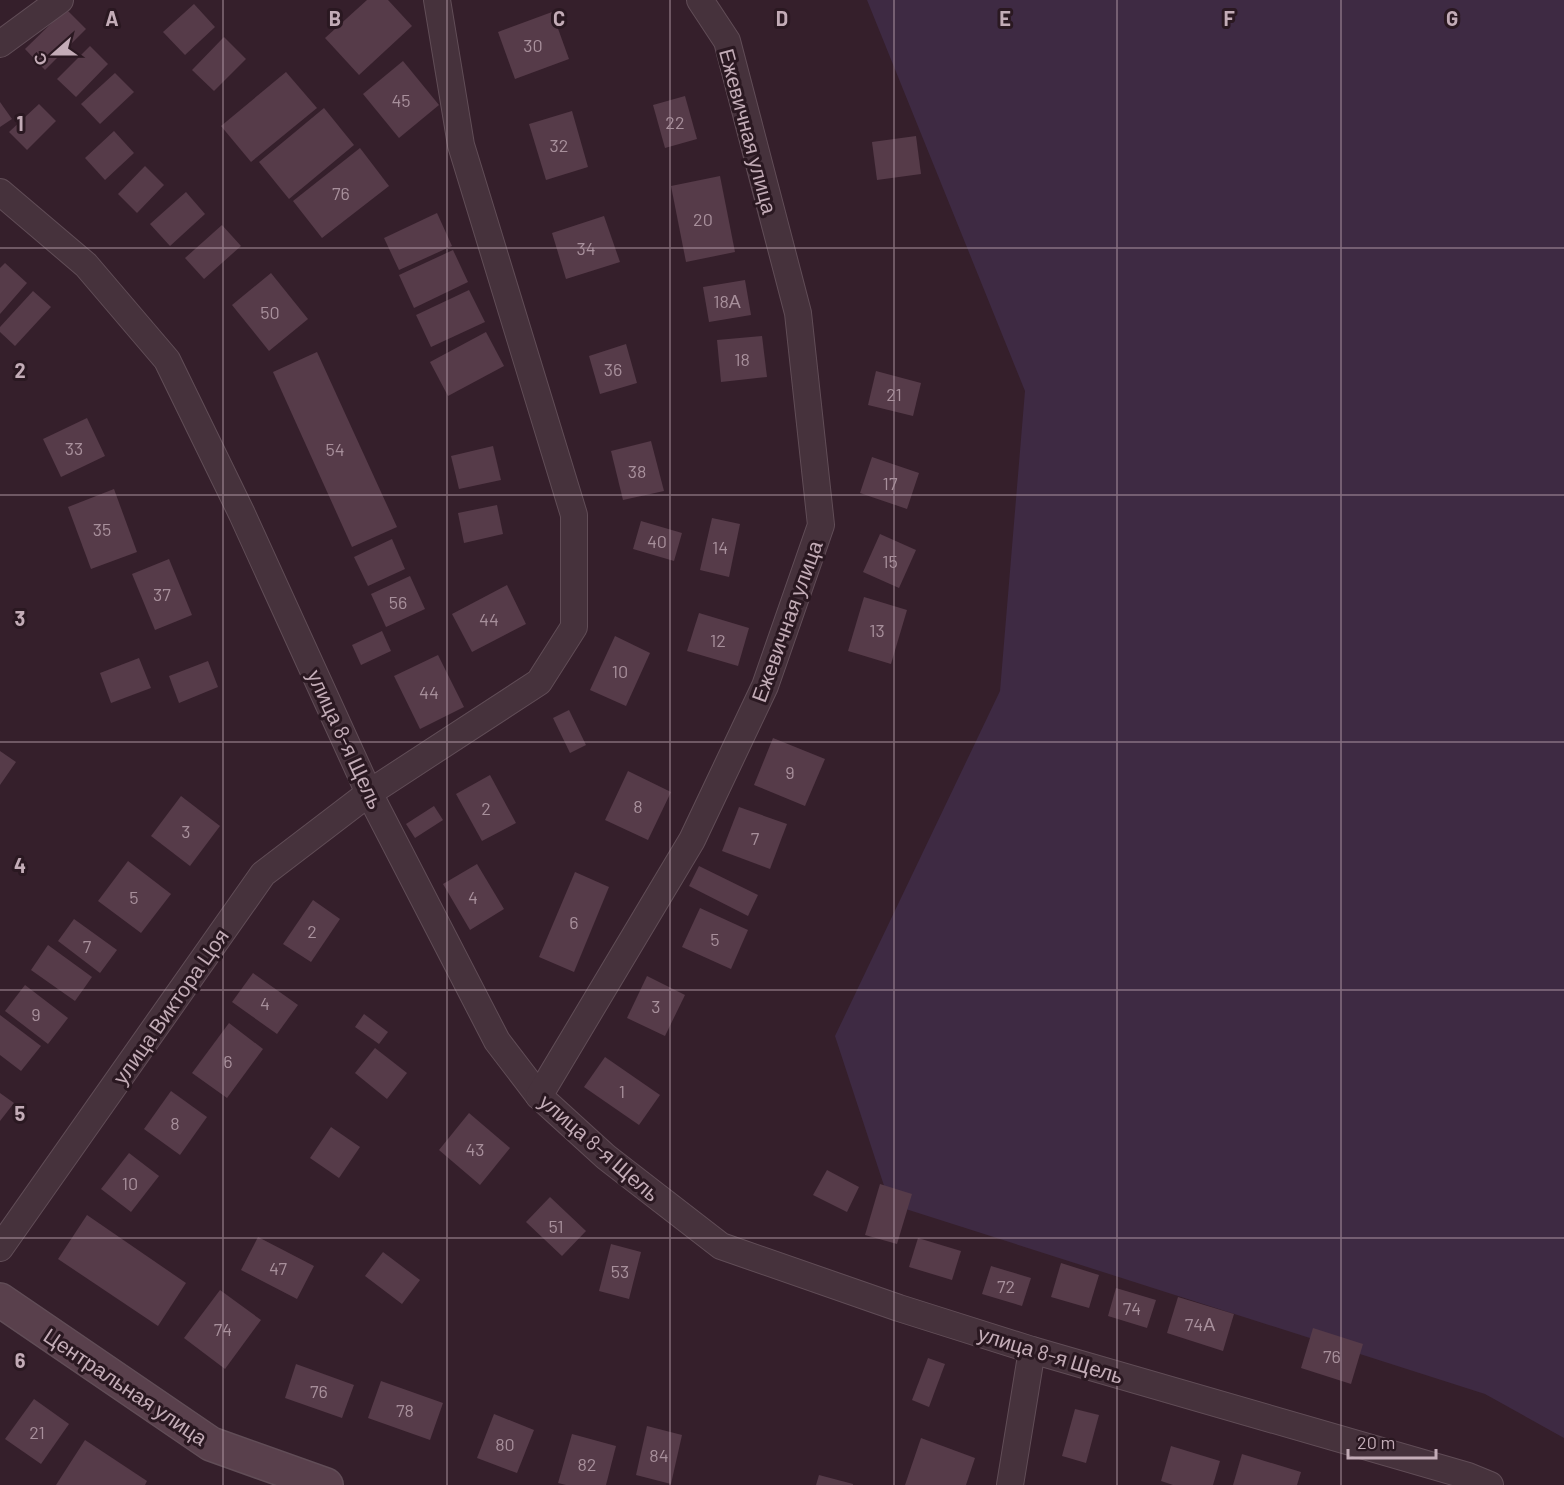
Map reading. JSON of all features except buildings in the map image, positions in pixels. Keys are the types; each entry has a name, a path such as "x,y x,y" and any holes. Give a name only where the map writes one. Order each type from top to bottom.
{"street":[{"path":"0,44 60,0"},
{"path":"369,793 539,681 574,627 574,515 461,145 437,0"},
{"name":"Ежевичная улица","path":"539,1096 692,840 765,686 821,525 798,313 727,41 700,0"},
{"name":"улица 8-я Щель","path":"0,192 86,266 167,360 242,514 369,793 497,1041 539,1096 606,1157 721,1246 899,1308 1032,1350 1468,1476 1490,1485"},
{"name":"улица Виктора Цоя","path":"0,1248 263,874 369,793"},
{"name":"Центральная улица","path":"0,1300 211,1444 326,1485"},
{"path":"1010,1485 1032,1350"}],"shaded area":[{"path":"867,0 1564,0 1564,1438 1485,1394 890,1204 835,1036 1000,691 1025,391"}]}
